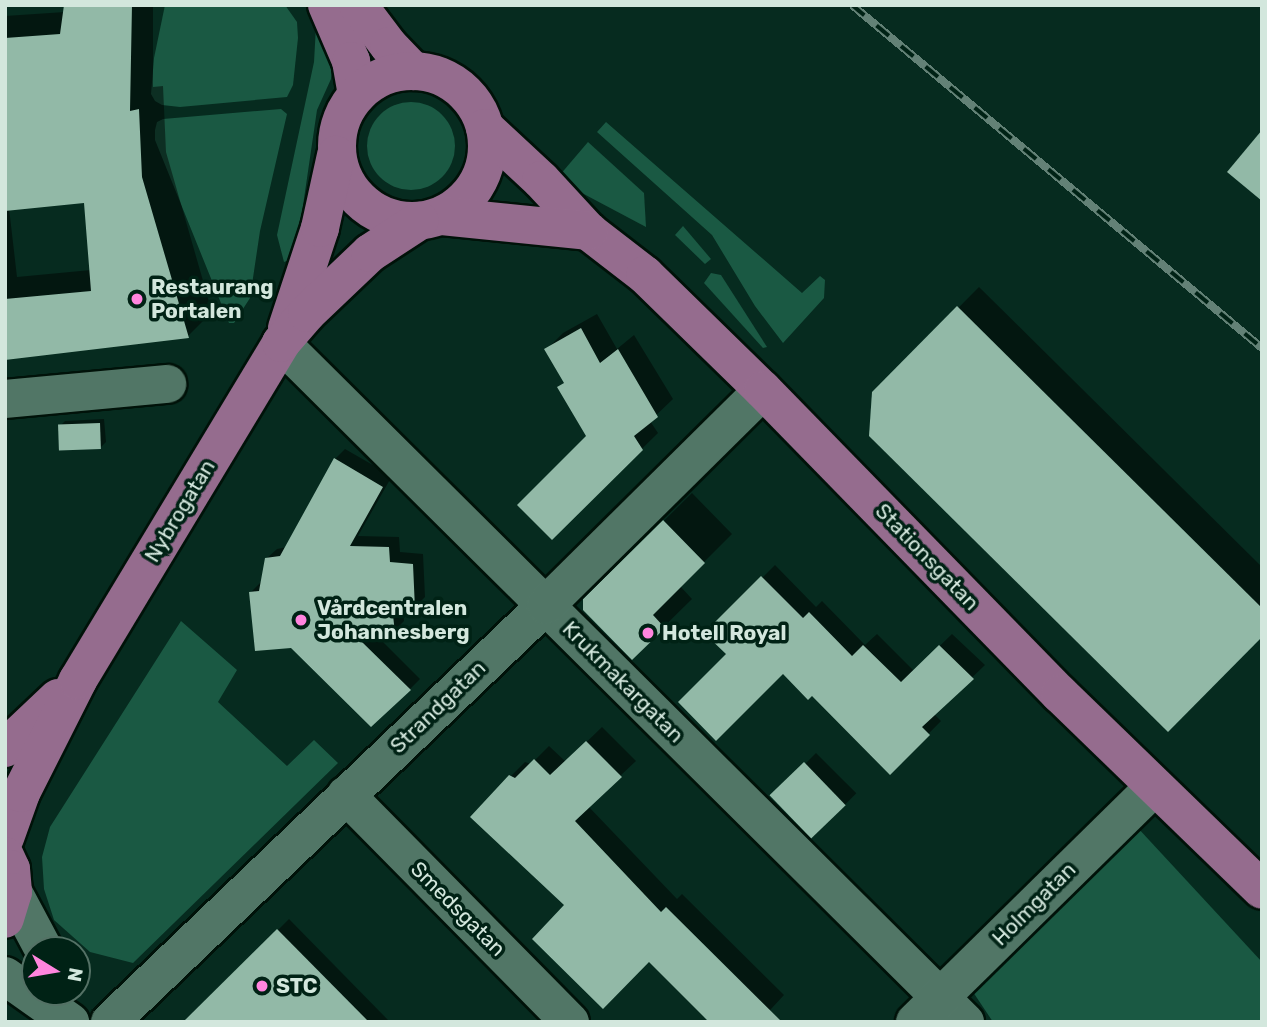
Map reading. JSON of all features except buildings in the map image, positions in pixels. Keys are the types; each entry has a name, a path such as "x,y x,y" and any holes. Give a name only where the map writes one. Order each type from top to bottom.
{"main road":[{"path":"327,5 351,61 357,94"},
{"path":"358,5 389,46 413,71"},
{"path":"430,218 459,205 474,189 483,170 487,149 485,128 475,105 458,87 437,75 413,71 389,74 371,82 357,94 344,112 337,133 336,155 343,177 356,197 374,212 396,220 430,218 588,231"},
{"name":"Stationsgatan","path":"485,128 541,180 588,231 645,275 763,390 1154,787 1262,890"},
{"name":"Nybrogatan","path":"281,343 320,228 336,155"},
{"name":"Nybrogatan","path":"5,838 21,793 78,680 281,343 307,313 370,253 430,218"},
{"name":"Nybrogatan","path":"5,748 78,680"}],"street":[{"name":"Krukmakargatan","path":"281,343 546,605 940,1014"},
{"path":"5,399 167,384"},
{"name":"Strandgatan","path":"110,1022 546,605 763,390"},
{"name":"Holmgatan","path":"940,1014 1154,787"},
{"name":"Smedsgatan","path":"346,795 570,1022"},
{"path":"8,889 36,936"},
{"path":"5,976 70,1022"},
{"path":"80,1006 87,1022"}],"green space":[{"path":"165,5 285,5 297,22 298,38 293,85 287,97 180,107 162,105 155,101 151,94 154,58"},
{"path":"316,26 332,60 331,79 317,110 300,226 292,259 284,262 277,235 314,62"},
{"path":"411,102 436,109 448,121 455,146 448,171 436,183 411,190 386,183 374,171 367,146 374,121 386,109"},
{"path":"281,109 287,114 260,231 250,298 234,323 229,323 155,140 155,130 157,122 163,119"},
{"path":"606,122 802,293 820,276 825,280 824,298 783,343 755,306 712,235 597,132"},
{"path":"588,142 644,193 646,227 580,192 559,176"},
{"path":"683,226 711,259 705,264 675,235"},
{"path":"711,273 721,275 767,347 763,348 704,283"},
{"path":"181,621 237,670 218,702 287,766 314,740 338,763 133,963 91,952 91,936 72,936 54,920 44,889 42,857 50,827"},
{"path":"1137,827 1262,962 1262,1022 993,1022 973,992"}],"railway":[{"path":"852,5 1262,348"}],"place":[{"name":"Restaurang Portalen","path":"137,299"},
{"name":"Vårdcentralen Johannesberg","path":"301,620"},
{"name":"Hotell Royal","path":"648,633"},
{"name":"STC","path":"262,986"}]}
